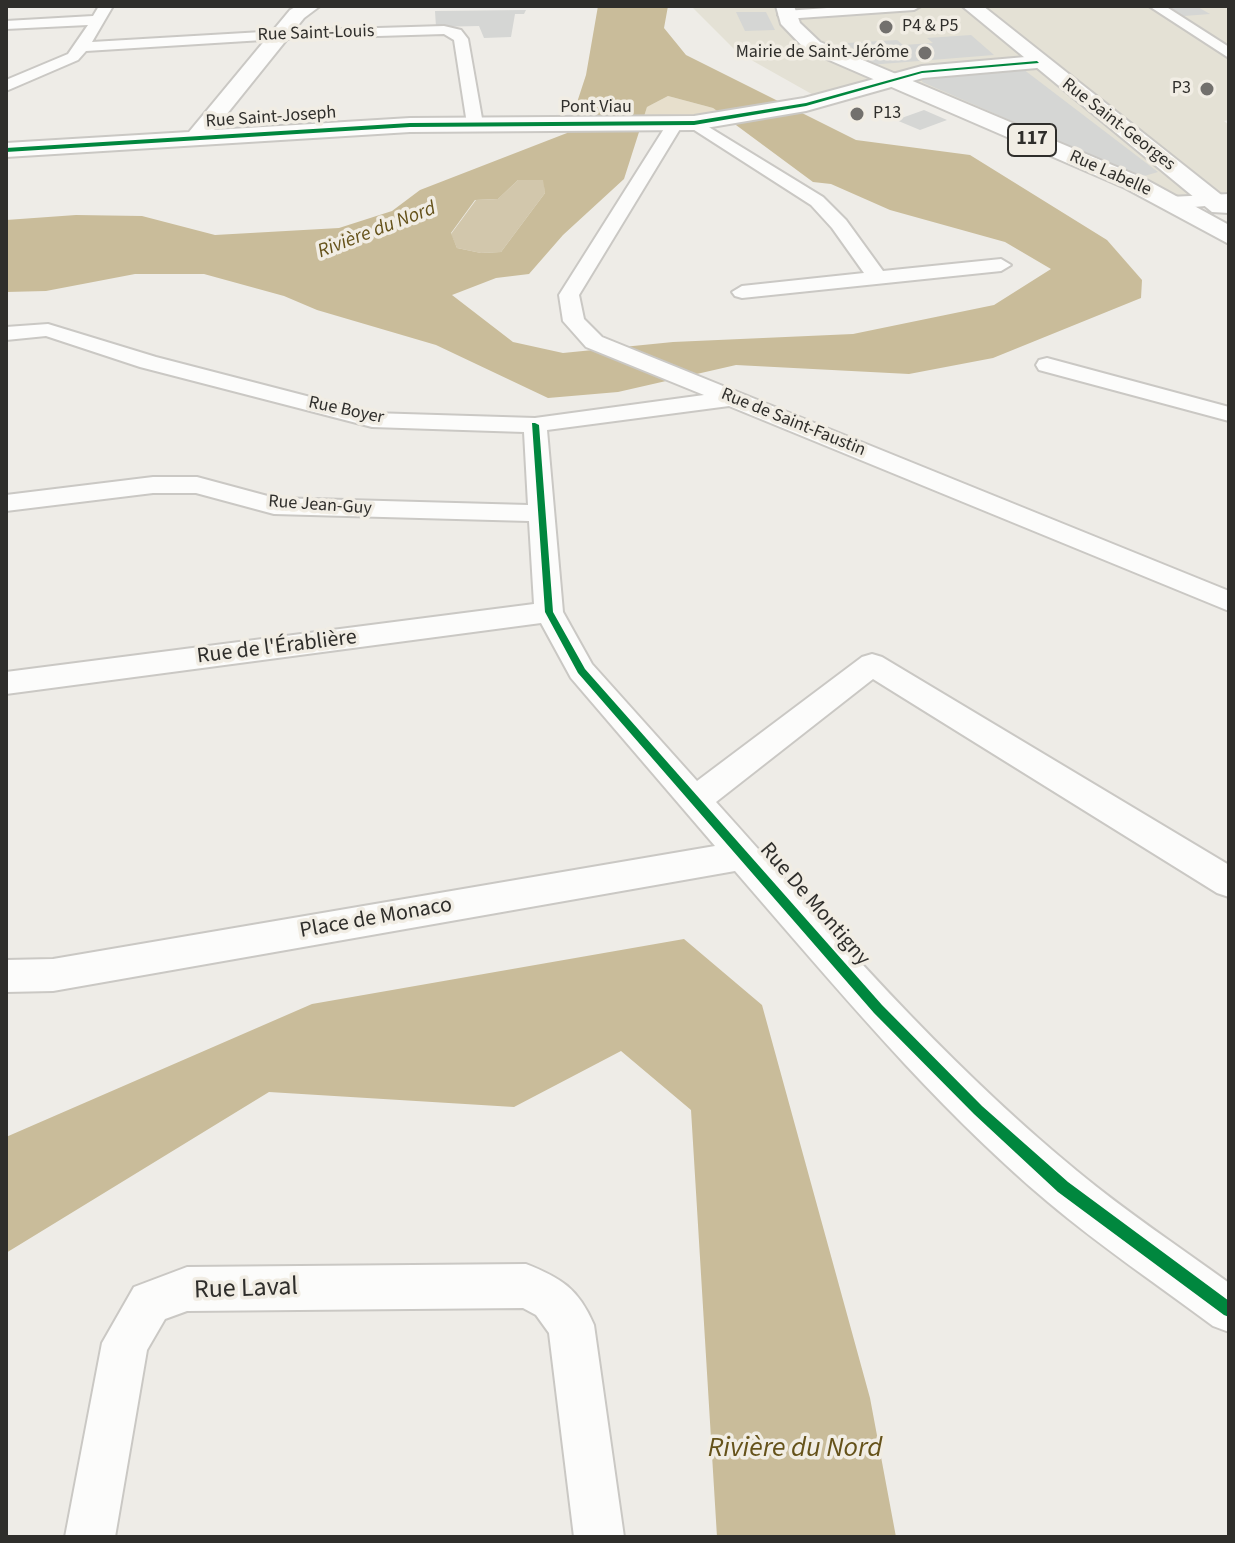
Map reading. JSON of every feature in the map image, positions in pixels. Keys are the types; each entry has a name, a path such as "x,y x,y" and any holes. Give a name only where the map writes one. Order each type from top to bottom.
{"street":[{"path":"6,86 61,63 82,47 106,6"},
{"path":"785,10 914,6"},
{"name":"Rue Saint-Georges","path":"971,6 1037,62 1181,175 1223,204"},
{"path":"1156,6 1229,54"},
{"path":"196,138 279,35 304,10"},
{"path":"240,37 304,10"},
{"name":"Rue Labelle","path":"785,10 795,32 813,46 1126,179 1229,236"},
{"path":"6,25 97,20"},
{"name":"Rue Saint-Louis","path":"82,47 279,35 425,30 456,33 461,39 475,124"},
{"path":"675,124 719,120 806,104 922,72 1037,62"},
{"name":"Rue Saint-Joseph","path":"6,150 475,124 538,124"},
{"name":"Pont Viau","path":"538,124 675,124"},
{"path":"675,124 817,201 839,224 878,278"},
{"name":"Rue de Saint-Faustin","path":"675,124 569,295 574,321 594,342 1229,602"},
{"path":"1126,179 1168,185 1181,181 1181,175"},
{"path":"1170,203 1223,204"},
{"path":"742,292 1001,265"},
{"name":"Rue Boyer","path":"10,332 48,330 148,362 372,420 535,425 734,398"},
{"path":"1047,365 1229,414"},
{"name":"Rue De Montigny","path":"535,425 549,612 581,671 878,1009 978,1110 1063,1187 1229,1310"},
{"name":"Rue Jean-Guy","path":"6,503 153,485 197,485 274,506 540,513"},
{"name":"Rue de l'Érablière","path":"6,683 549,612"},
{"path":"695,800 872,664 1229,883"},
{"name":"Place de Monaco","path":"6,976 53,975 745,855"},
{"name":"Rue Laval","path":"90,1537 125,1343 150,1303 187,1289 526,1286 552,1299 571,1325 599,1537"}],"shaded area":[{"path":"691,6 1229,6 1229,120 1224,121 1229,125 1229,195 1157,200 884,80 817,97 737,52"},
{"path":"668,96 713,108 724,116 642,122 647,107"},
{"path":"518,180 544,180 545,193 501,252 481,253 457,248 451,234 476,200 498,199"}],"water":[{"name":"Rivière du Nord","path":"598,6 668,6 664,28 686,55 856,140 970,155 1107,240 1142,280 1141,298 993,358 909,374 736,365 618,392 548,398 436,345 204,274 135,274 46,291 6,292 6,220 76,215 142,216 215,235 339,228 392,211 420,190 567,133 586,75","holes":["668,96 713,108 813,182 831,184 890,210 1005,242 1051,269 994,305 853,334 673,342 563,353 513,342 452,295 496,278 529,274 563,235 624,179 647,107","518,180 543,180 545,193 501,252 481,253 457,248 451,233 475,200 498,199"]},
{"name":"Rivière du Nord","path":"684,939 762,1005 870,1398 896,1537 717,1537 691,1110 621,1051 514,1107 269,1092 6,1253 6,1137 312,1004"}],"building":[{"path":"1168,6 1196,6 1210,14 1184,16"},
{"path":"526,10 524,14 515,14 511,37 484,38 479,26 436,27 435,11"},
{"path":"736,12 766,12 775,30 745,31"},
{"path":"971,35 994,55 869,65 847,43 897,40 903,45 933,43 927,38"},
{"path":"1023,69 1158,172 1141,177 922,82 923,78"},
{"path":"924,110 947,120 920,130 896,120"}],"cycle path":[{"path":"6,150 410,125 694,123 806,104 922,72 1037,62"},
{"path":"535,425 549,612 581,671 878,1009 978,1110 1063,1187 1229,1310"}],"place":[{"name":"P4 & P5","path":"886,27"},
{"name":"Mairie de Saint-Jérôme","path":"925,53"},
{"name":"P3","path":"1207,89"},
{"name":"P13","path":"857,114"}]}
